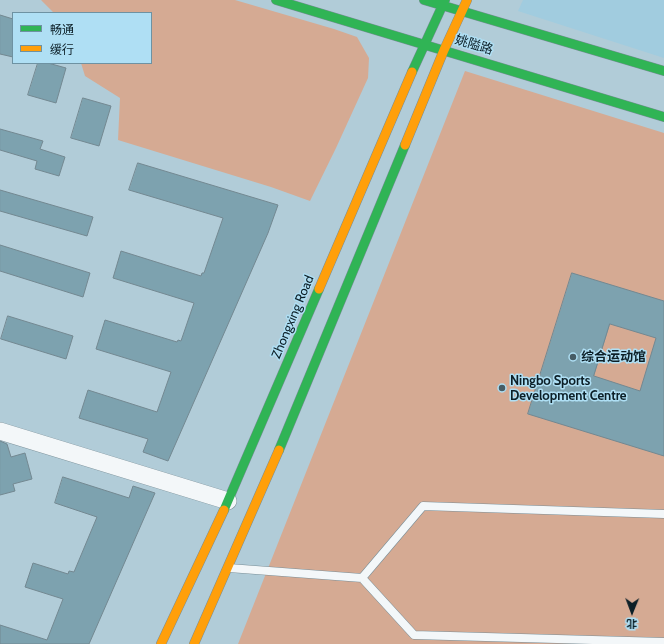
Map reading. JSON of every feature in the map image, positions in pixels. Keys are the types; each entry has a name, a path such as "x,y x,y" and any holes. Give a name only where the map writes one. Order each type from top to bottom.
{"main road":[{"name":"姚隘路","path":"276,0 664,117"},
{"path":"424,0 444,3 462,11 664,72"},
{"path":"194,644 279,450 444,50 467,0"},
{"name":"Zhongxing Road","path":"161,644 228,501 424,45 444,3"}],"street":[{"path":"0,431 228,501"}],"lane":[{"path":"362,578 423,506 664,514"},
{"path":"227,568 362,578 414,635 414,644"},
{"path":"414,635 664,642"}],"shaded area":[{"path":"41,0 235,0 357,37 369,58 368,78 310,201 271,187 118,140 120,98 85,76 81,64 152,64 152,12 53,12"},
{"path":"523,0 664,0 664,58 518,11"},
{"name":"Ningbo Sports Development Centre","path":"465,71 664,133 664,644 238,644"}],"building":[{"path":"0,15 12,19 12,57 0,54"},
{"path":"38,64 52,64 66,68 56,103 28,95"},
{"path":"83,98 111,106 99,146 71,138"},
{"path":"0,129 43,141 40,149 65,157 59,176 35,169 37,161 0,150"},
{"path":"138,163 278,205 268,233 168,461 143,452 148,439 79,418 88,390 157,412 171,372 96,349 105,320 177,342 178,340 181,341 194,303 113,278 121,251 201,276 202,273 204,273 223,218 129,190"},
{"path":"0,190 93,217 87,236 0,211"},
{"path":"0,245 90,273 83,297 0,271"},
{"name":"综合运动馆","path":"572,273 664,301 664,456 528,414","holes":["610,324 656,338 640,391 594,376"]},
{"path":"8,316 73,336 66,359 1,339"},
{"path":"0,441 7,444 11,457 25,453 32,479 13,484 15,491 0,495"},
{"path":"63,477 129,498 133,486 155,493 89,644 0,644 0,625 47,640 63,599 25,587 33,563 68,574 69,571 74,572 97,517 55,503"}],"traffic: fast":[{"path":"276,0 664,117"},
{"path":"424,0 664,71"},
{"path":"412,72 445,0"},
{"path":"279,450 405,145"},
{"path":"224,510 319,289"}],"traffic: slow":[{"path":"405,145 444,50 467,0"},
{"path":"319,289 412,72"},
{"path":"194,644 279,450"},
{"path":"161,644 224,510"}],"place":[{"name":"综合运动馆","path":"573,357"},
{"name":"Ningbo Sports Development Centre","path":"502,388"}]}
